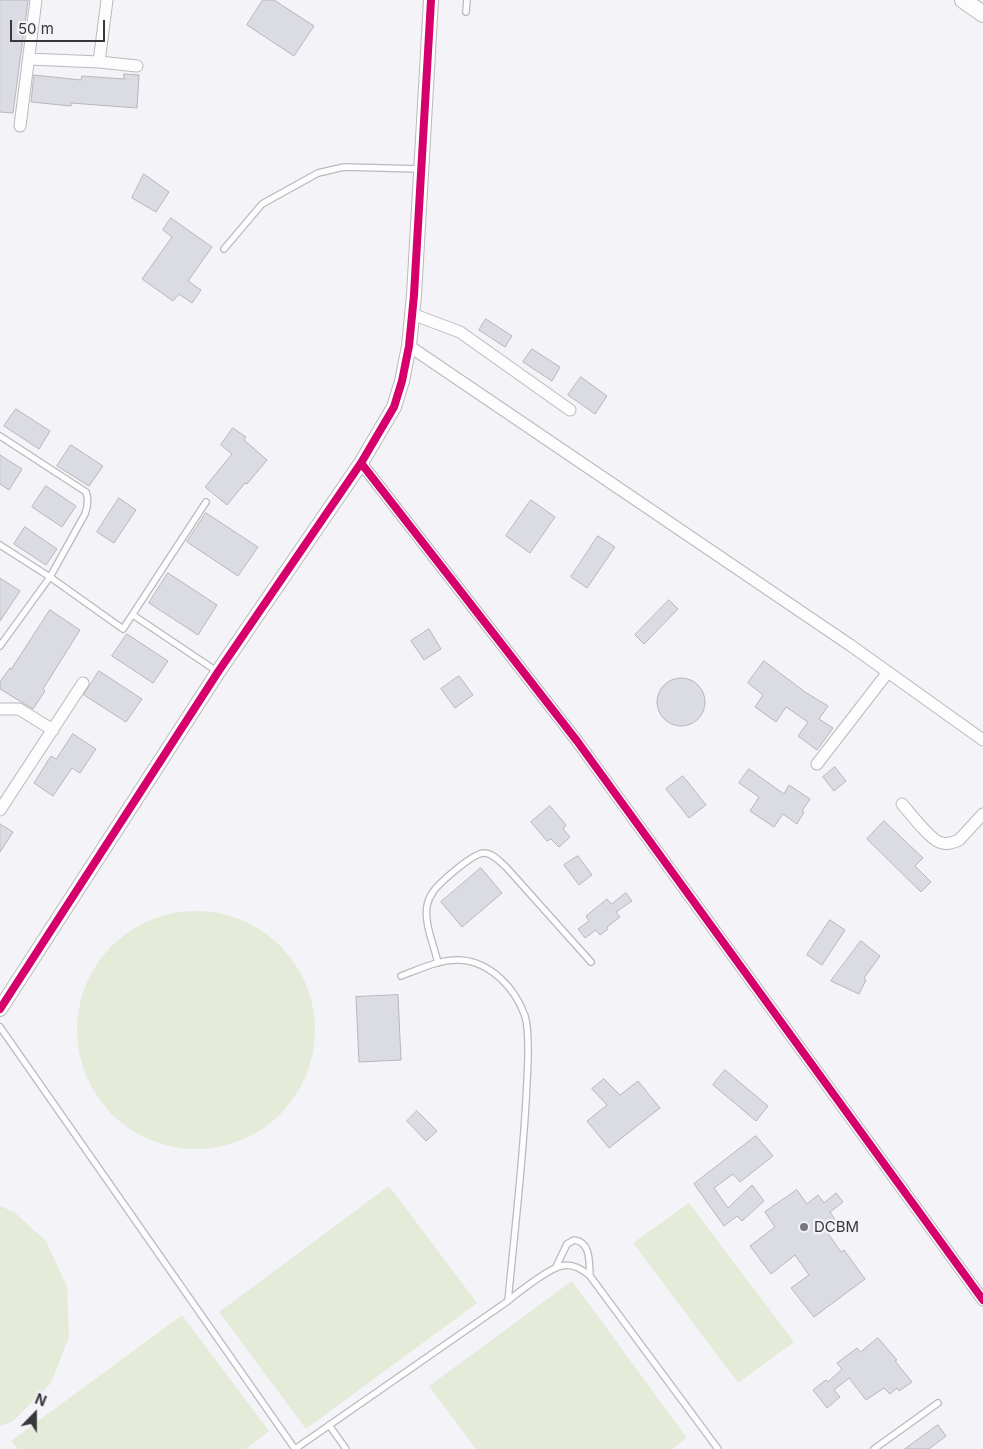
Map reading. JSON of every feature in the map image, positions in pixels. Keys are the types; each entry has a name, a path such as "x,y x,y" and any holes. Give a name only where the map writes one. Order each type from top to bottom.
{"main road":[{"path":"963,0 983,14"}],"street":[{"path":"20,126 36,0"},
{"path":"99,62 107,0"},
{"path":"0,1009 218,672 361,463 394,407 402,381 409,346 412,314 431,0"},
{"path":"29,59 99,62 137,66"},
{"path":"412,314 460,332 570,410"},
{"path":"409,346 888,672 983,740"},
{"path":"361,463 577,742 983,1300"},
{"path":"816,764 888,672"},
{"path":"0,810 83,683"},
{"path":"0,709 19,710 53,730"},
{"path":"902,804 934,839 945,844 959,840 983,814"}],"lane":[{"path":"466,12 467,0"},
{"path":"224,249 262,204 318,173 344,167 422,169"},
{"path":"0,436 86,492 88,498 88,507 85,514 50,577 0,646"},
{"path":"0,545 50,577 123,629 134,615 206,502"},
{"path":"134,615 218,672"},
{"path":"438,963 428,923 429,898 439,885 474,856 483,853 493,855 506,867 591,962"},
{"path":"401,976 438,963 460,960 479,964 488,968 502,980 515,995 526,1018 528,1050 526,1117 508,1300"},
{"path":"0,1026 295,1449 549,1270 568,1265 583,1270 590,1276 718,1449"},
{"path":"556,1267 567,1244 574,1240 580,1241 586,1247 590,1276"},
{"path":"874,1449 938,1403"},
{"path":"329,1425 346,1449"}],"green space":[{"path":"196,911 230,916 241,920 262,931 280,946 295,964 306,985 310,996 315,1030 310,1064 306,1075 295,1096 280,1114 262,1129 241,1140 230,1144 196,1149 162,1144 151,1140 130,1129 112,1114 97,1096 86,1075 82,1064 77,1030 82,996 86,985 97,964 112,946 130,931 151,920 162,916"},
{"path":"389,1186 477,1303 306,1429 219,1312"},
{"path":"689,1203 794,1342 738,1383 633,1243"},
{"path":"0,1206 14,1212 46,1241 67,1287 69,1337 51,1383 13,1421 0,1426"},
{"path":"572,1281 687,1438 672,1449 476,1449 429,1386"},
{"path":"182,1315 269,1431 246,1449 18,1449 11,1441"}],"building":[{"path":"0,0 28,0 13,113 0,112"},
{"path":"263,0 274,0 314,26 294,56 247,25"},
{"path":"124,74 139,75 137,108 71,103 71,106 31,102 34,75 81,80 82,76 124,79"},
{"path":"144,174 169,192 156,212 132,198"},
{"path":"171,218 212,247 188,281 201,290 192,303 179,294 173,301 142,279 172,237 163,230"},
{"path":"486,319 512,336 505,347 479,330"},
{"path":"532,349 560,367 552,381 523,362"},
{"path":"581,377 607,396 595,414 568,395"},
{"path":"16,409 50,431 39,449 4,426"},
{"path":"233,428 246,437 244,440 267,460 227,505 205,487 232,454 221,445"},
{"path":"71,445 103,466 89,486 57,466"},
{"path":"0,455 22,469 9,490 0,484"},
{"path":"46,486 76,506 62,527 32,507"},
{"path":"119,498 136,510 114,543 97,532"},
{"path":"531,500 555,517 530,553 506,536"},
{"path":"206,513 258,547 238,576 187,542"},
{"path":"25,527 57,549 46,565 14,544"},
{"path":"598,536 615,547 587,588 571,577"},
{"path":"168,573 217,605 198,635 149,603"},
{"path":"0,578 20,591 0,621"},
{"path":"669,600 678,609 644,644 635,635"},
{"path":"50,610 80,630 43,689 45,691 33,709 0,689 0,682 11,669"},
{"path":"429,629 441,649 424,660 411,641"},
{"path":"127,634 168,661 153,683 112,656"},
{"path":"764,661 805,692 828,706 819,719 833,728 817,750 798,736 808,722 786,707 776,722 755,707 763,695 748,683"},
{"path":"99,671 142,699 126,722 84,695"},
{"path":"459,676 473,695 455,708 441,689"},
{"path":"681,678 690,680 698,685 703,693 705,702 703,711 698,719 690,724 681,726 672,724 664,719 659,711 657,702 659,693 664,685 672,680"},
{"path":"73,734 96,749 80,773 72,768 53,796 34,783 51,756 56,759"},
{"path":"835,767 846,781 834,791 823,777"},
{"path":"749,769 784,794 789,785 810,799 802,811 804,812 797,824 783,814 774,827 750,811 759,797 739,783"},
{"path":"683,776 706,805 689,818 666,789"},
{"path":"550,806 566,825 563,829 570,837 559,847 551,839 547,841 531,822"},
{"path":"884,821 923,858 915,866 931,882 921,892 867,839"},
{"path":"0,824 13,832 0,852"},
{"path":"578,856 592,875 579,885 564,865"},
{"path":"481,868 502,893 462,927 441,902"},
{"path":"626,893 632,901 616,912 620,917 600,935 596,930 585,938 578,929 589,921 586,916 607,899 611,904"},
{"path":"830,920 845,930 822,965 807,955"},
{"path":"861,941 880,956 864,978 866,980 859,994 831,981"},
{"path":"398,995 401,1060 359,1062 356,997"},
{"path":"725,1070 768,1106 756,1121 713,1085"},
{"path":"604,1079 620,1095 638,1081 660,1108 609,1148 587,1121 607,1105 592,1089"},
{"path":"417,1111 437,1131 426,1141 407,1121"},
{"path":"756,1136 773,1156 740,1182 733,1174 714,1188 728,1208 752,1185 764,1201 742,1221 737,1216 724,1226 694,1184"},
{"path":"797,1190 807,1204 818,1195 824,1203 836,1193 843,1202 830,1212 836,1221 825,1229 841,1252 844,1250 865,1279 814,1317 791,1288 809,1275 795,1255 771,1274 750,1246 775,1227 765,1212"},
{"path":"878,1338 897,1360 895,1361 912,1382 899,1391 897,1388 890,1394 884,1388 866,1400 849,1378 834,1390 840,1397 827,1408 813,1390 826,1380 828,1382 842,1369 837,1363 857,1348 860,1352"},
{"path":"938,1425 946,1436 929,1449 905,1449"}],"cycle path":[{"path":"0,1009 218,672 361,463 394,407 402,381 409,346 414,295 431,0"},
{"path":"361,463 577,741 983,1300"}],"place":[{"name":"DCBM","path":"804,1227"}]}
